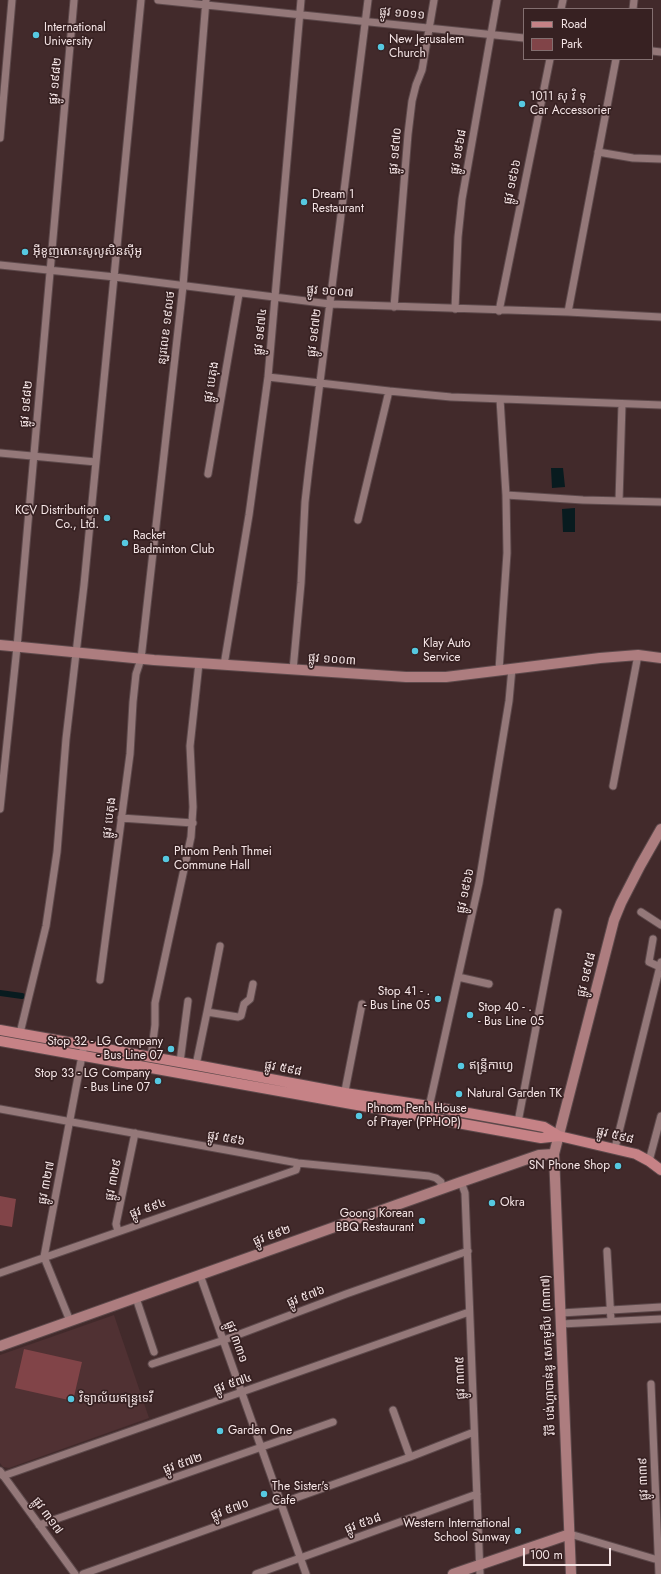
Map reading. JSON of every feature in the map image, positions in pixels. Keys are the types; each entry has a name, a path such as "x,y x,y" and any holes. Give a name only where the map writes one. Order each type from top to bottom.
{"main road":[{"name":"ផ្លូវ ៥៩៨","path":"0,1030 20,1033 83,1050 344,1097 429,1106 518,1122 544,1127 559,1136"},
{"name":"ផ្លូវ ៥៩៨","path":"0,1041 151,1057 196,1064 427,1116 541,1138 559,1136 615,1148 636,1154 661,1170"}],"street":[{"path":"0,138 12,0"},
{"name":"ផ្លូវ ១៩៨២","path":"0,809 34,456 74,0"},
{"path":"20,1033 46,926 57,852 66,739 77,652 141,0"},
{"name":"ផ្លូវ ១០១១","path":"158,0 206,3 364,22 523,38"},
{"name":"ផ្លូវ ១៩៧៤","path":"224,665 249,515 268,377 301,0"},
{"name":"ផ្លូវ ១៩៧២","path":"293,670 301,583 305,502 364,22 368,0"},
{"name":"ផ្លូវ ១៩៧០","path":"394,307 412,101 422,70 434,0"},
{"name":"ផ្លូវ ១៩៦៨","path":"455,309 458,237 462,199 497,0"},
{"name":"ន្ឡរលេខ ១៩លថ","path":"141,659 183,286 206,3"},
{"name":"ផ្លូវ ១៩៦៦","path":"498,310 550,60"},
{"path":"568,312 616,60"},
{"path":"598,152 633,158 661,159"},
{"name":"ផ្លូវ ១០០៧","path":"0,265 115,277 239,294 330,304 568,312 661,317"},
{"name":"ផ្លូវ បេតុង","path":"208,474 239,294"},
{"path":"268,377 320,382 389,392 500,399 661,405"},
{"path":"358,520 389,392"},
{"path":"499,670 507,553 506,495 500,399"},
{"path":"618,501 622,404"},
{"path":"0,453 96,462"},
{"path":"506,495 661,502"},
{"name":"ផ្លូវ ១០០៣","path":"0,645 141,659 406,677 446,677 512,668 638,655 661,658"},
{"path":"613,786 638,655"},
{"name":"ផ្លូវ បេតុង","path":"100,980 130,754 136,674 141,659"},
{"path":"151,1057 155,1025 155,1003 189,852 193,823 190,746 199,663"},
{"name":"ផ្លូវ ១៩៦៦","path":"427,1116 479,883 508,708 512,668"},
{"path":"121,818 193,823"},
{"name":"ផ្លូវ ១៩៥៨","path":"559,1136 614,920 636,872 661,829"},
{"path":"518,1122 558,912"},
{"path":"641,912 661,925"},
{"path":"615,1148 660,964 649,962 653,939"},
{"path":"196,1064 220,946"},
{"path":"458,977 490,984"},
{"path":"207,1012 238,1017 240,1016 244,1004 249,1002 254,984"},
{"path":"180,1062 188,1001"},
{"path":"344,1097 362,1004"},
{"name":"ផ្លូវ ៣២៧","path":"44,1257 83,1050"},
{"name":"ផ្លូវ ៥៩៦","path":"0,1109 298,1163 428,1176 436,1178 441,1182 442,1189"},
{"path":"649,1161 661,1116"},
{"name":"ផ្លូវ ៣២៩","path":"118,1231 116,1224 135,1133"},
{"name":"វិថី បង់ហ្គាបាន់ឌូ សេកមូជីប (៣៣៧)","path":"559,1136 554,1154 572,1574"},
{"name":"ផ្លូវ ៥៩២","path":"0,1346 461,1182 539,1155 554,1154"},
{"name":"ផ្លូវ ៥៩៤","path":"0,1273 296,1170 298,1163"},
{"name":"ផ្លូវ ៣៣៥","path":"461,1182 465,1193 468,1252 479,1569"},
{"path":"607,1251 612,1321"},
{"name":"ផ្លូវ ៥៧៦","path":"152,1364 224,1340 346,1294 468,1252"},
{"path":"44,1257 70,1321"},
{"name":"ផ្លូវ ៣៣១","path":"200,1275 306,1574"},
{"path":"136,1298 154,1352"},
{"path":"560,1312 661,1307"},
{"name":"ផ្លូវ ៥៧៤","path":"2,1474 469,1312"},
{"path":"561,1324 661,1319"},
{"name":"ផ្លូវ ៣៣៩","path":"651,1384 659,1574"},
{"path":"393,1410 410,1457"},
{"name":"ផ្លូវ ៥៧២","path":"39,1525 333,1422"},
{"name":"ផ្លូវ ៥៧០","path":"83,1574 410,1457 474,1432"},
{"name":"ផ្លូវ ៣១៧","path":"2,1474 75,1574"},
{"name":"ផ្លូវ ៥៦៨","path":"256,1574 477,1494"},
{"path":"453,1574 479,1569 570,1534 658,1560"}],"shaded area":[{"path":"551,468 563,468 565,487 552,488"},
{"path":"575,508 575,532 563,532 562,509"},
{"name":"វិទ្យាល័យឥន្រ្ទទេវី","path":"114,1315 149,1418 9,1468 3,1467 0,1463 0,1355"}],"green space":[{"path":"0,1196 16,1199 12,1227 0,1225"},
{"path":"24,1349 82,1362 73,1401 15,1388"}],"waterway":[{"path":"0,993 22,996"}],"place":[{"name":"International University","path":"36,35"},
{"name":"New Jerusalem Church","path":"381,47"},
{"name":"1011 សុ វិ ទុ Car Accessorier","path":"522,104"},
{"name":"Dream 1 Restaurant","path":"304,202"},
{"name":"អ៊ីខូញសោះសូលូសិនស៊ីអូ","path":"25,252"},
{"name":"KCV Distribution Co., Ltd.","path":"107,518"},
{"name":"Racket Badminton Club","path":"125,543"},
{"name":"Klay Auto Service","path":"415,651"},
{"name":"Phnom Penh Thmei Commune Hall","path":"166,859"},
{"name":"Stop 41 - . - Bus Line 05","path":"438,999"},
{"name":"Stop 40 - . - Bus Line 05","path":"470,1015"},
{"name":"Stop 32 - LG Company - Bus Line 07","path":"171,1049"},
{"name":"ឥន្ទ្រីកាហ្វេ","path":"461,1066"},
{"name":"Stop 33 - LG Company - Bus Line 07","path":"158,1081"},
{"name":"Natural Garden TK","path":"459,1094"},
{"name":"Phnom Penh House of Prayer (PPHOP)","path":"359,1116"},
{"name":"SN Phone Shop","path":"618,1166"},
{"name":"Okra","path":"492,1203"},
{"name":"Goong Korean BBQ Restaurant","path":"422,1221"},
{"name":"វិទ្យាល័យឥន្រ្ទទេវី","path":"71,1399"},
{"name":"Garden One","path":"220,1431"},
{"name":"The Sister's Cafe","path":"264,1494"},
{"name":"Western International School Sunway","path":"518,1531"}]}
